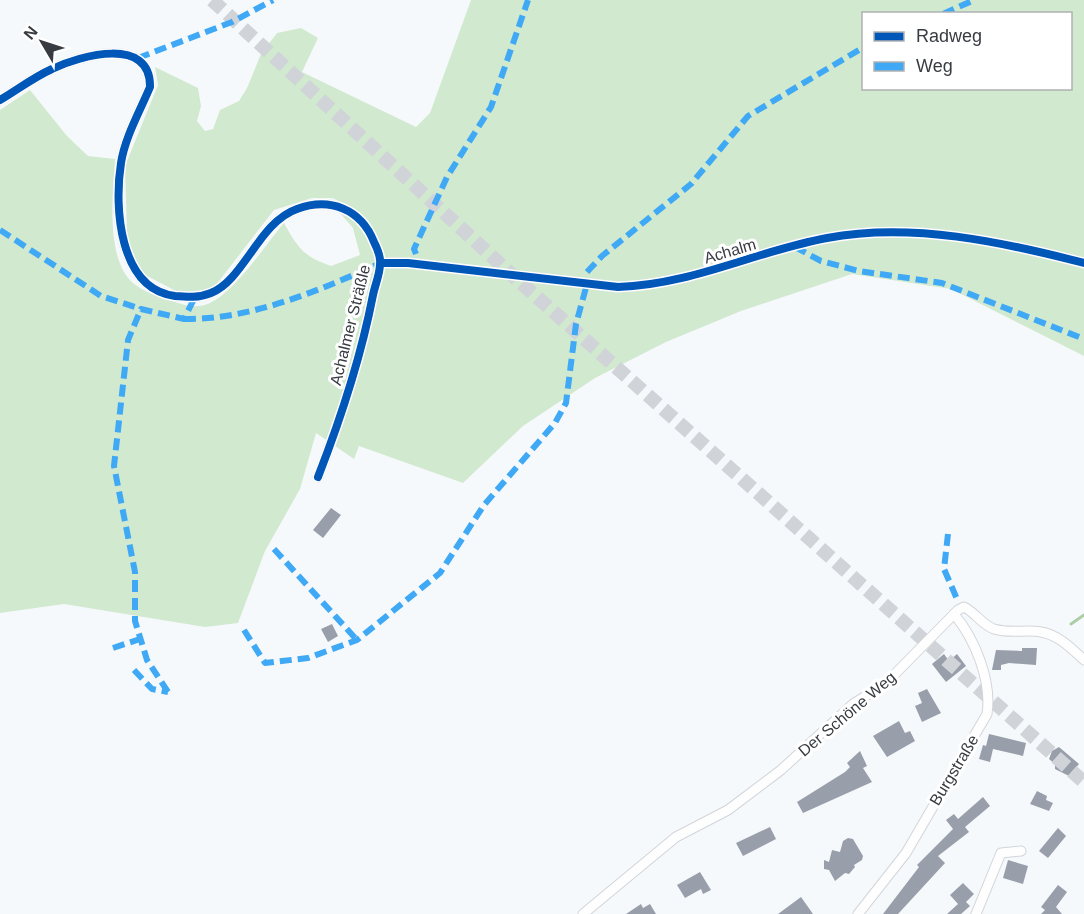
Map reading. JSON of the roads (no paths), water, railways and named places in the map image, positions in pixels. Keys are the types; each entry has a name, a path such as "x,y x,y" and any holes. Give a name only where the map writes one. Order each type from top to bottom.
{"street":[{"name":"Achalmer Sträßle","path":"0,100 52,69 98,54 120,53 138,58 146,67 150,77 150,87 121,163 120,199 125,247 129,259 138,277 158,291 195,297 213,292 231,276 277,220 296,209 312,204 330,204 356,216 369,229 381,263 351,384 318,477"},
{"name":"Achalm","path":"381,263 408,263 598,285 645,286 671,281 826,238 871,233 921,233 1041,252 1084,263"},
{"path":"954,614 964,607 991,628 1018,633 1040,631 1058,638 1084,660"},
{"name":"Der Schöne Weg","path":"583,914 676,837 728,810 781,770 853,705 885,684 954,614"},
{"name":"Burgstraße","path":"858,914 906,853 987,714 988,692 975,650 954,614"},
{"path":"976,914 1001,853 1021,851"}],"waterway":[{"path":"1071,624 1084,615"}],"tunnel":[{"path":"212,0 511,274 1084,782"}]}
